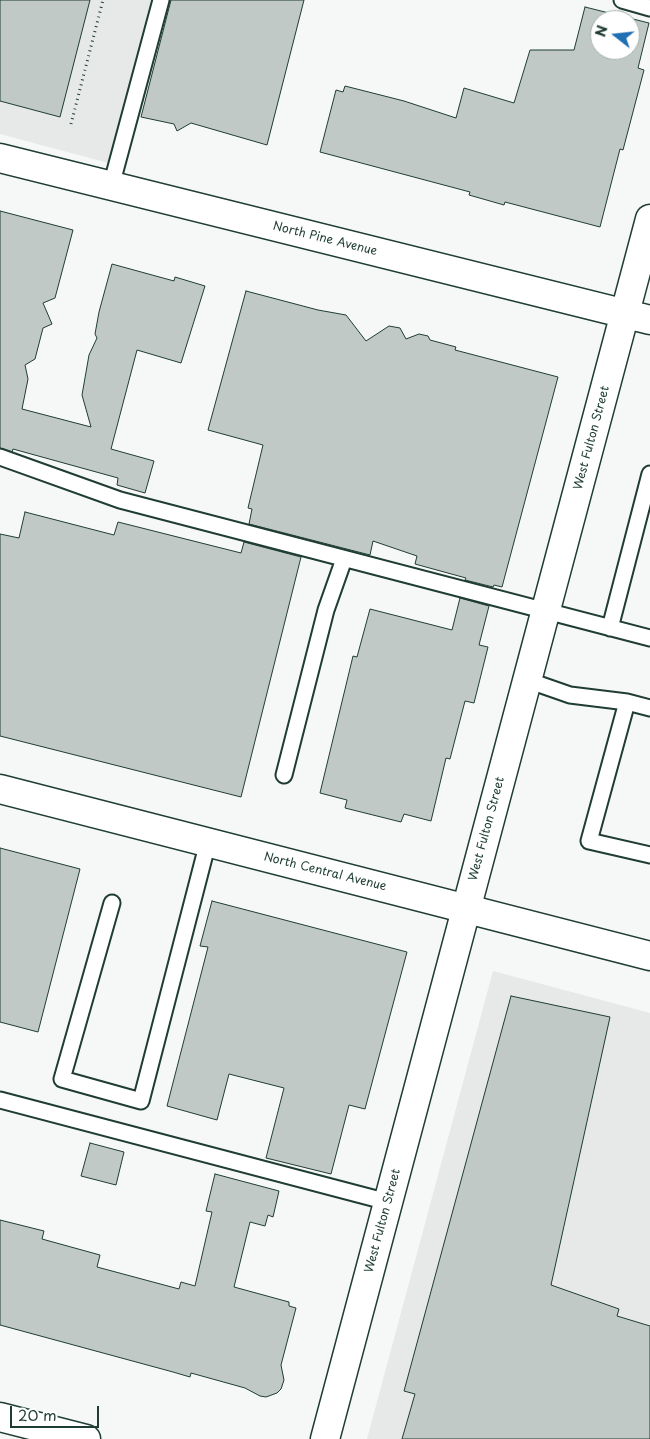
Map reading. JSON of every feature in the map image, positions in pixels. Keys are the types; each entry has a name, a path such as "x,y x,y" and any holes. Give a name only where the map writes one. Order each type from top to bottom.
{"street":[{"name":"North Pine Avenue","path":"0,158 637,317"},
{"name":"West Fulton Street","path":"325,1439 545,612 637,317 650,220"},
{"name":"North Central Avenue","path":"0,789 650,956"},
{"path":"0,1417 86,1439"}],"lane":[{"path":"111,186 161,0"},
{"path":"622,0 650,8"},
{"path":"0,457 120,500 650,638"},
{"path":"610,628 650,474"},
{"path":"284,775 326,610 344,559"},
{"path":"527,680 570,695 627,702 650,708"},
{"path":"627,702 589,841 650,855"},
{"path":"112,903 62,1080 141,1101 208,842"},
{"path":"0,1100 388,1202"}],"path":[{"path":"71,124 103,0"}],"shaded area":[{"path":"0,0 161,0 116,165 0,134"},
{"path":"493,971 650,1013 650,1439 367,1439"}],"building":[{"path":"0,0 90,0 60,117 0,101"},
{"path":"171,0 304,0 267,145 191,123 177,131 174,124 141,117"},
{"path":"585,7 597,10 590,10 590,60 640,60 638,68 644,70 623,150 620,149 600,227 505,202 504,205 469,195 470,192 320,152 336,90 343,92 345,86 404,101 456,118 464,88 514,103 530,50 574,50"},
{"path":"640,21 649,23 640,60"},
{"path":"0,211 73,230 55,298 43,303 52,324 43,328 35,359 25,365 28,379 22,409 91,427 82,395 89,355 97,338 95,334 99,312 112,264 174,281 175,277 205,286 181,363 137,350 111,449 154,461 145,493 117,485 118,478 13,449 12,452 0,448"},
{"path":"246,291 318,310 346,315 366,341 389,326 400,328 406,339 419,334 428,336 430,340 456,347 455,350 558,377 502,587 494,585 493,587 465,580 466,578 415,564 417,556 373,541 370,555 249,524 252,509 248,508 263,445 208,430"},
{"path":"25,512 114,535 118,522 241,553 244,542 301,557 241,797 0,736 0,534 19,538"},
{"path":"460,598 489,606 479,645 488,647 474,703 465,701 450,759 446,758 431,821 404,814 401,822 345,808 347,800 320,793 353,656 357,657 370,609 452,630"},
{"path":"0,848 80,869 38,1032 0,1022"},
{"path":"212,901 407,952 365,1109 349,1105 331,1174 266,1158 284,1088 229,1074 217,1120 167,1106 208,947 200,946"},
{"path":"511,996 610,1017 551,1285 619,1309 617,1316 650,1326 650,1439 402,1439 415,1394 404,1391"},
{"path":"90,1143 124,1152 116,1185 81,1176"},
{"path":"215,1174 279,1191 273,1217 268,1215 265,1226 250,1222 234,1287 289,1302 289,1306 296,1308 281,1365 284,1380 281,1389 277,1393 266,1397 260,1396 245,1388 191,1373 190,1377 0,1325 0,1220 44,1231 42,1239 100,1255 97,1267 179,1289 181,1282 195,1286 212,1212 206,1211"}]}
